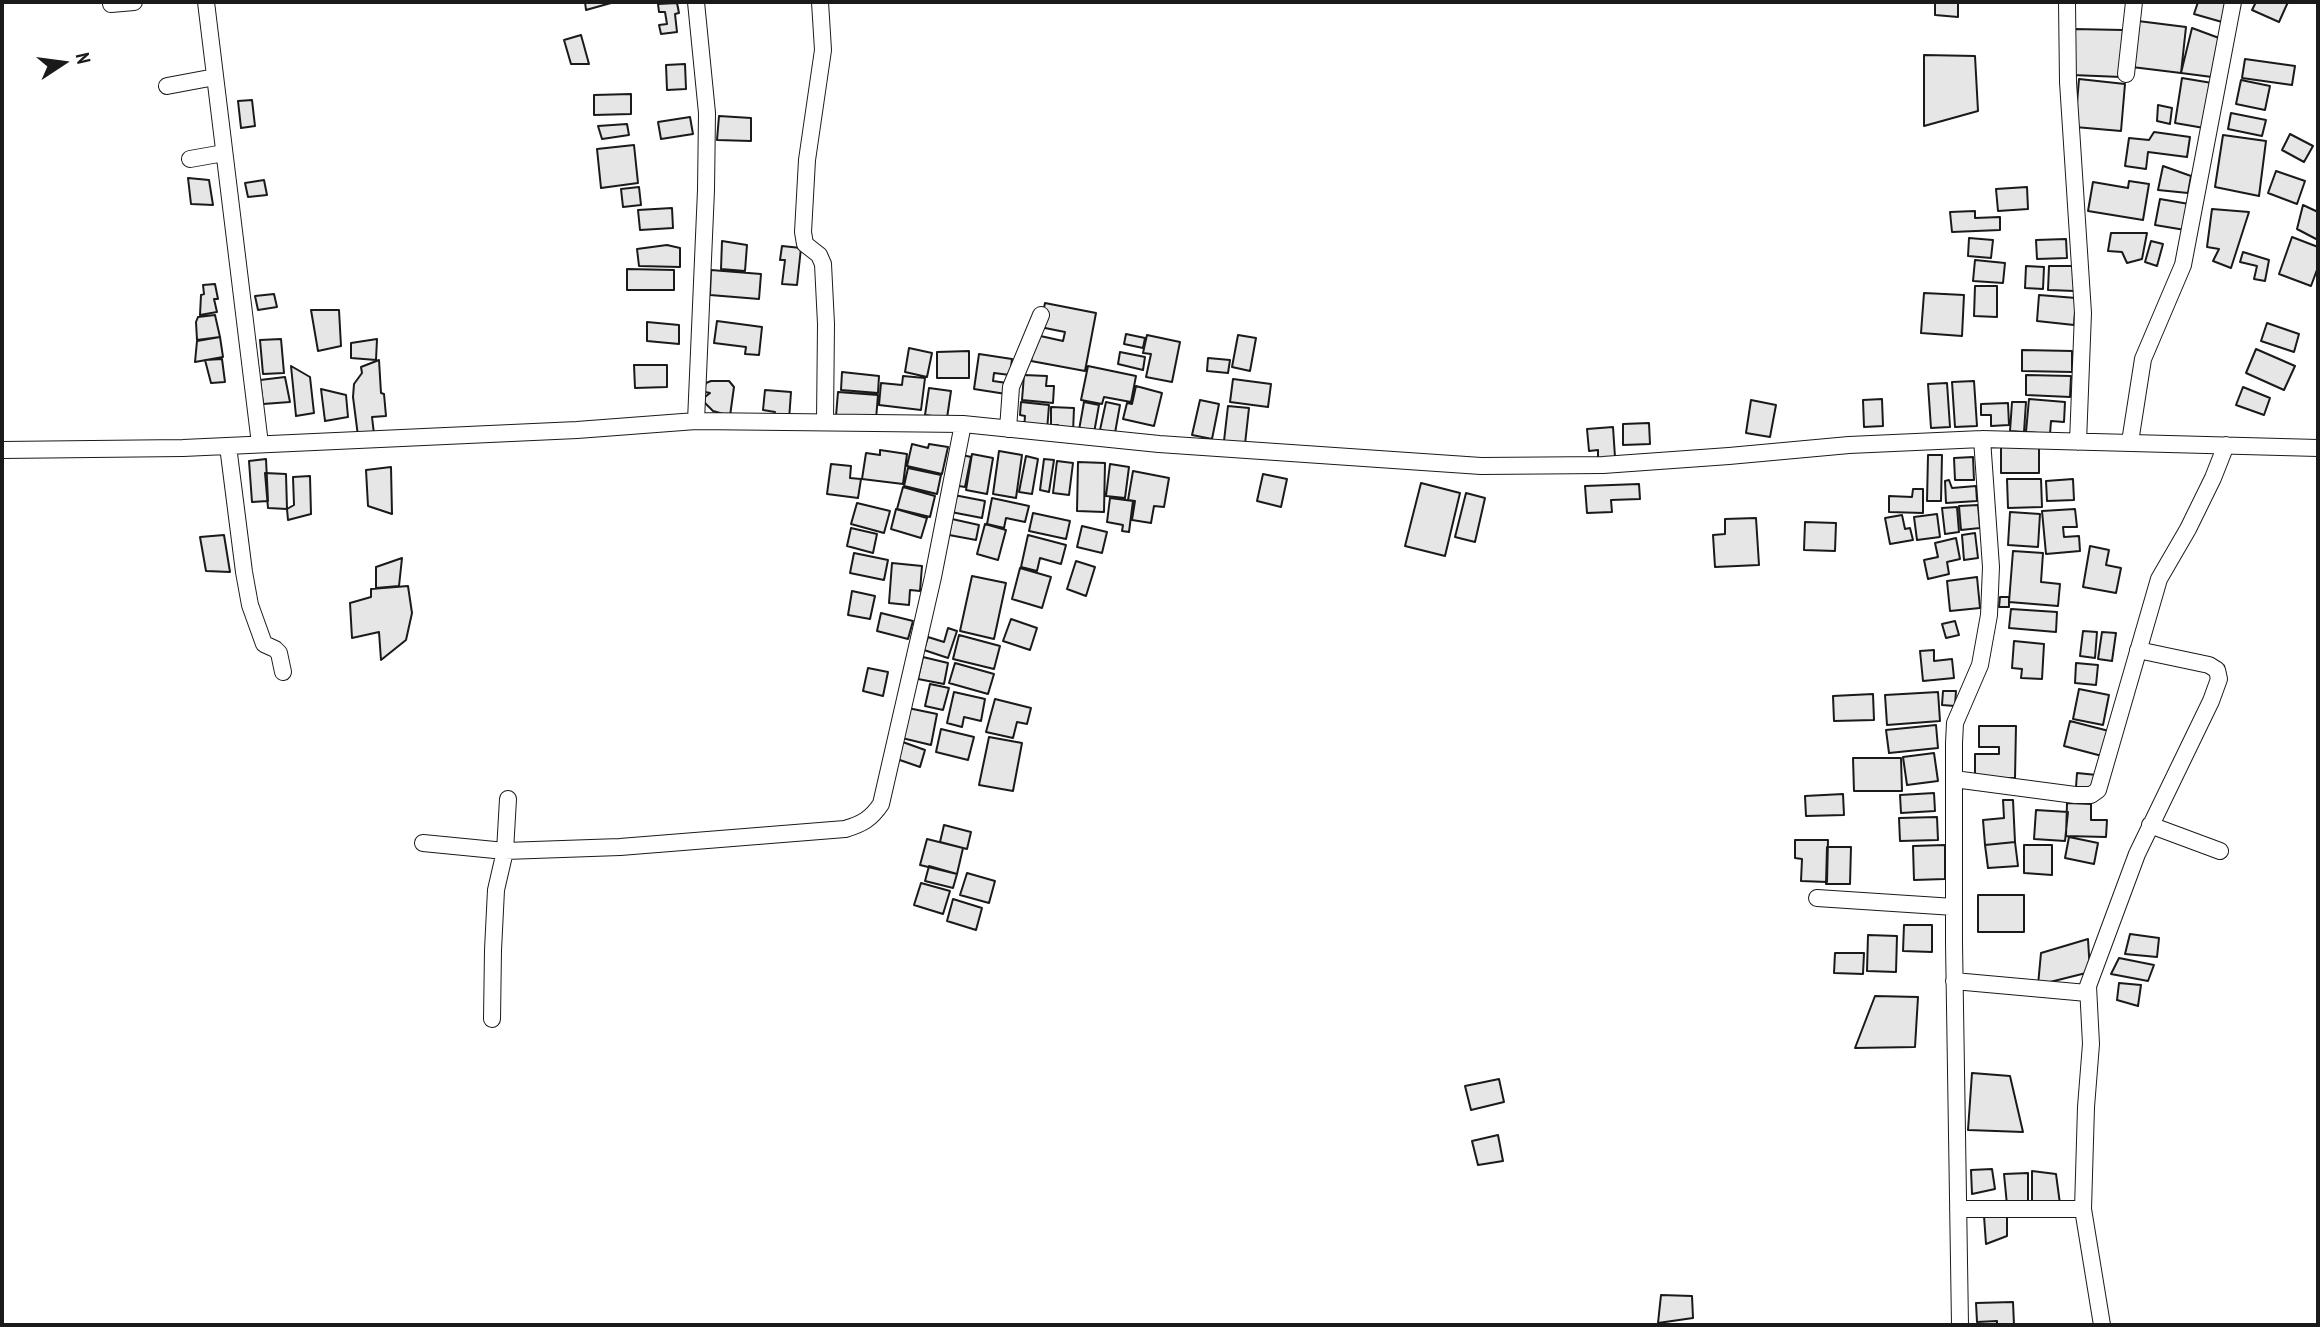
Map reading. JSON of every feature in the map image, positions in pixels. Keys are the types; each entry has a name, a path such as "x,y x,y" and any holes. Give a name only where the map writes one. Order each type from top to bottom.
{"street":[{"path":"111,4 134,2"},
{"path":"206,2 260,444"},
{"path":"696,2 707,138 696,421"},
{"path":"820,2 823,50 807,160 803,232 805,244 819,255 823,264 826,324 825,421"},
{"path":"2067,2 2068,82 2083,313 2078,442"},
{"path":"2126,74 2134,2"},
{"path":"2130,442 2143,359 2183,265 2233,2"},
{"path":"167,86 215,77"},
{"path":"190,159 224,153"},
{"path":"1008,429 1011,387 1041,315"},
{"path":"2,450 228,446 578,430 696,421 963,424 1159,444 1481,466 1603,465 1849,445 1982,439 2318,448"},
{"path":"423,843 505,851 620,847 845,830 873,817 881,804 933,577 963,424"},
{"path":"1960,1325 1954,981 1955,723 1980,665 1989,615 1991,566 1982,439"},
{"path":"1954,779 2075,795 2095,793 2102,780 2160,579 2193,519 2226,445"},
{"path":"228,446 250,605 264,644 279,653 283,672"},
{"path":"2102,1325 2083,1209 2091,1044 2091,1014 2087,993 2137,854 2219,679 2217,670 2209,666 2138,650"},
{"path":"492,1020 496,890 505,851 508,799"},
{"path":"2150,825 2220,851"},
{"path":"1816,898 1954,907"},
{"path":"1954,981 2087,993"},
{"path":"1958,1209 2083,1209"}],"building":[{"path":"585,2 611,2 611,3 586,10"},
{"path":"1935,2 1958,2 1958,17 1935,15"},
{"path":"2198,2 2228,2 2222,22 2194,14"},
{"path":"2256,2 2288,2 2279,22 2252,10"},
{"path":"677,3 677,32 661,34 659,25 667,24 665,12 659,12 658,4"},
{"path":"2138,21 2186,27 2181,73 2132,67"},
{"path":"2192,28 2219,38 2212,77 2181,73"},
{"path":"2074,29 2123,30 2121,77 2072,75"},
{"path":"581,35 589,64 571,64 564,40"},
{"path":"1924,55 1975,56 1978,111 1924,126"},
{"path":"2245,59 2295,66 2292,85 2242,78"},
{"path":"685,64 686,89 667,90 666,65"},
{"path":"2182,78 2212,83 2204,128 2175,123"},
{"path":"2079,79 2125,84 2121,131 2075,127"},
{"path":"2241,80 2270,86 2265,110 2236,104"},
{"path":"631,94 631,114 594,115 594,95"},
{"path":"252,100 255,126 241,128 238,101"},
{"path":"2158,105 2172,108 2170,124 2157,121"},
{"path":"2231,113 2266,120 2262,136 2228,129"},
{"path":"719,116 751,118 751,141 717,140"},
{"path":"690,117 693,134 661,139 658,122"},
{"path":"627,124 629,135 602,139 598,126"},
{"path":"2154,132 2190,137 2187,157 2148,152 2146,169 2125,166 2129,138 2149,140"},
{"path":"2290,134 2313,146 2304,162 2282,150"},
{"path":"2223,135 2266,141 2259,196 2215,187"},
{"path":"634,145 638,183 601,188 597,149"},
{"path":"2163,166 2191,176 2188,193 2158,190"},
{"path":"2276,171 2305,181 2297,204 2268,193"},
{"path":"188,178 209,180 213,205 191,204"},
{"path":"264,180 267,195 248,197 245,183"},
{"path":"2129,181 2149,184 2143,220 2088,211 2093,182 2128,188"},
{"path":"639,187 641,205 623,207 621,189"},
{"path":"2027,187 2028,209 1998,211 1996,189"},
{"path":"2160,199 2189,204 2185,230 2155,225"},
{"path":"2303,205 2318,212 2318,240 2297,229"},
{"path":"672,208 673,228 640,230 638,210"},
{"path":"2212,209 2249,212 2231,268 2213,261 2219,249 2207,247"},
{"path":"1975,211 1975,218 2000,217 2000,230 1952,232 1950,212"},
{"path":"2111,233 2147,233 2142,259 2127,263 2122,252 2108,251"},
{"path":"2292,237 2318,247 2318,267 2311,286 2279,274"},
{"path":"1969,238 1993,240 1991,258 1968,256"},
{"path":"2066,239 2067,258 2037,259 2036,240"},
{"path":"722,241 747,245 745,271 721,269"},
{"path":"2151,241 2163,244 2157,266 2145,262"},
{"path":"667,245 680,248 680,267 639,266 637,249"},
{"path":"782,246 801,248 797,285 782,284 785,260 780,260"},
{"path":"2243,252 2269,260 2265,281 2254,279 2257,266 2240,262"},
{"path":"1975,260 2005,263 2003,283 1973,281"},
{"path":"2026,266 2044,267 2043,289 2025,288"},
{"path":"2049,266 2075,266 2075,291 2048,290"},
{"path":"627,269 674,270 674,290 627,290"},
{"path":"711,270 761,274 759,299 710,295"},
{"path":"215,284 217,312 200,315 203,285"},
{"path":"1975,286 1997,286 1997,317 1974,316"},
{"path":"1924,293 1964,295 1962,336 1921,333"},
{"path":"274,294 277,307 258,310 255,296"},
{"path":"2039,295 2076,298 2074,325 2037,321"},
{"path":"1045,303 1096,313 1085,371 1031,361 1036,335 1063,341 1065,332 1040,327"},
{"path":"311,310 339,310 341,346 318,351"},
{"path":"215,315 220,337 197,340 198,317"},
{"path":"717,321 762,327 759,355 745,354 746,347 714,343"},
{"path":"647,322 679,325 679,344 647,341"},
{"path":"2267,323 2299,334 2294,352 2261,341"},
{"path":"1126,334 1145,338 1143,348 1124,344"},
{"path":"1147,335 1180,342 1172,382 1146,377 1151,354 1143,353"},
{"path":"1238,335 1256,338 1250,371 1232,367"},
{"path":"220,337 223,357 195,362 197,341"},
{"path":"281,339 284,373 263,374 260,340"},
{"path":"377,339 376,360 351,358 351,343"},
{"path":"909,348 932,353 927,377 905,372"},
{"path":"2256,349 2295,366 2284,390 2246,373"},
{"path":"2022,350 2072,351 2072,372 2022,371"},
{"path":"969,351 969,378 937,378 937,352"},
{"path":"1120,352 1145,357 1143,370 1118,364"},
{"path":"979,354 1012,359 1010,375 994,373 993,381 1007,383 1006,394 974,389"},
{"path":"1208,358 1230,360 1228,373 1207,371"},
{"path":"222,359 225,382 211,383 205,360"},
{"path":"379,360 381,393 384,394 386,416 372,417 374,434 358,436 354,384 362,373 361,367"},
{"path":"634,365 667,365 667,387 635,388"},
{"path":"291,366 310,377 314,413 296,416"},
{"path":"1088,366 1136,376 1131,402 1104,397 1102,404 1081,400"},
{"path":"842,372 879,376 878,393 841,390"},
{"path":"1024,375 1047,376 1046,386 1054,386 1053,403 1022,400"},
{"path":"2026,375 2071,376 2070,397 2026,395"},
{"path":"903,376 925,378 921,410 879,405 881,383 902,385"},
{"path":"285,377 290,402 263,404 260,380"},
{"path":"1233,379 1271,384 1268,407 1230,402"},
{"path":"729,381 734,387 730,416 713,411 704,402 710,393 705,392 706,383"},
{"path":"1974,381 1977,426 1955,427 1952,382"},
{"path":"1947,383 1950,427 1931,428 1928,384"},
{"path":"1136,386 1162,393 1154,426 1123,419 1127,403 1132,404"},
{"path":"2243,387 2270,398 2264,415 2236,405"},
{"path":"929,388 951,391 947,418 925,415"},
{"path":"321,389 346,395 348,417 325,421"},
{"path":"765,390 791,392 789,420 773,419 775,412 763,410"},
{"path":"838,392 878,395 876,419 836,416"},
{"path":"1882,399 1883,426 1864,427 1863,400"},
{"path":"2029,399 2065,402 2064,422 2051,421 2050,434 2026,432"},
{"path":"1200,400 1219,404 1212,439 1192,435"},
{"path":"1751,400 1776,405 1770,437 1746,433"},
{"path":"1021,402 1049,405 1047,431 1024,428 1025,416 1020,415"},
{"path":"1084,402 1099,405 1094,433 1079,430"},
{"path":"1106,402 1120,405 1115,433 1100,430"},
{"path":"2012,402 2026,402 2024,432 2010,431"},
{"path":"2008,403 2009,425 1991,426 1991,415 1981,415 1981,404"},
{"path":"1228,406 1249,408 1245,444 1224,441"},
{"path":"1051,407 1074,408 1073,432 1058,431 1058,425 1051,425"},
{"path":"1649,423 1650,444 1623,445 1623,424"},
{"path":"1613,427 1615,457 1598,459 1598,450 1589,451 1587,429"},
{"path":"912,444 928,448 929,444 948,447 942,474 907,466"},
{"path":"2001,447 2039,447 2039,473 2001,473"},
{"path":"880,450 907,454 903,484 862,479 866,453 880,455"},
{"path":"999,451 1022,455 1016,498 993,494"},
{"path":"958,454 971,457 965,487 953,485"},
{"path":"972,454 993,458 987,494 966,490"},
{"path":"1928,455 1942,455 1941,501 1927,501"},
{"path":"1026,456 1038,459 1032,494 1019,492"},
{"path":"1973,457 1974,480 1955,480 1954,458"},
{"path":"266,459 268,501 252,502 249,461"},
{"path":"1044,459 1054,460 1049,492 1040,490"},
{"path":"1057,461 1073,463 1069,495 1053,493"},
{"path":"1078,462 1105,463 1104,512 1077,511"},
{"path":"831,464 851,466 850,478 861,479 858,498 827,494"},
{"path":"1110,464 1129,467 1125,498 1106,496"},
{"path":"391,467 392,514 368,506 366,470"},
{"path":"908,468 941,475 937,494 904,486"},
{"path":"1133,471 1169,478 1164,507 1154,506 1151,523 1132,520 1135,501 1128,500"},
{"path":"265,473 286,474 287,509 268,508"},
{"path":"1263,474 1287,479 1281,507 1257,501"},
{"path":"310,476 311,514 288,520 287,509 294,505 293,477"},
{"path":"2007,479 2041,479 2042,507 2008,508"},
{"path":"2073,479 2074,500 2047,501 2046,481"},
{"path":"1949,480 1952,488 1976,486 1977,501 1946,503 1945,481"},
{"path":"1421,483 1460,493 1445,556 1405,546"},
{"path":"1639,484 1640,499 1611,500 1612,512 1587,513 1585,486"},
{"path":"903,487 935,496 930,517 897,509"},
{"path":"1913,489 1923,489 1923,513 1889,512 1889,496 1912,497"},
{"path":"1466,493 1485,498 1475,542 1455,537"},
{"path":"954,495 985,501 982,518 951,512"},
{"path":"992,498 1029,506 1025,522 1006,518 1004,528 987,524"},
{"path":"1110,498 1133,501 1129,532 1122,531 1123,525 1107,522"},
{"path":"857,503 890,511 884,533 851,524"},
{"path":"1978,505 1980,528 1961,530 1959,506"},
{"path":"1957,507 1959,532 1945,534 1942,508"},
{"path":"896,509 927,518 921,538 891,529"},
{"path":"2075,509 2077,527 2063,527 2064,537 2079,536 2080,551 2046,554 2042,511"},
{"path":"2010,512 2040,514 2038,547 2008,545"},
{"path":"1033,513 1070,521 1066,539 1029,531"},
{"path":"1937,514 1940,537 1917,540 1914,517"},
{"path":"1902,515 1905,529 1910,528 1913,540 1890,544 1885,518"},
{"path":"1756,518 1759,565 1715,567 1713,535 1725,534 1725,519"},
{"path":"952,519 979,525 976,540 949,535"},
{"path":"1805,522 1836,523 1835,551 1804,550"},
{"path":"985,524 1006,530 998,560 977,554"},
{"path":"1082,526 1107,532 1102,553 1077,547"},
{"path":"851,528 877,534 873,553 847,546"},
{"path":"1975,533 1978,558 1964,560 1962,535"},
{"path":"224,535 230,572 206,571 200,537"},
{"path":"1028,535 1066,545 1061,564 1040,558 1037,571 1021,567"},
{"path":"1956,538 1960,559 1947,562 1949,574 1928,579 1924,560 1938,557 1935,543"},
{"path":"2090,546 2109,550 2106,565 2121,568 2116,593 2083,587"},
{"path":"2013,551 2043,553 2041,582 2060,584 2058,606 2009,602"},
{"path":"854,553 888,560 884,580 850,573"},
{"path":"402,558 399,586 376,588 376,567"},
{"path":"1076,561 1095,567 1086,596 1067,589"},
{"path":"892,563 922,566 920,591 910,590 909,605 889,603"},
{"path":"1020,568 1051,577 1042,608 1012,599"},
{"path":"972,576 1006,583 994,639 960,631"},
{"path":"1977,577 1980,608 1950,611 1947,581"},
{"path":"408,586 412,613 406,640 381,660 379,632 352,638 350,603 371,597 371,589"},
{"path":"852,591 875,596 870,619 848,615"},
{"path":"2000,597 2009,597 2009,607 1999,607"},
{"path":"2011,609 2057,612 2056,632 2009,628"},
{"path":"881,613 913,621 908,639 877,631"},
{"path":"1011,619 1037,628 1030,650 1003,641"},
{"path":"1955,621 1959,635 1946,638 1942,624"},
{"path":"948,628 957,631 948,658 924,650 928,637 944,642"},
{"path":"2083,631 2097,632 2095,658 2080,656"},
{"path":"2102,632 2116,633 2112,661 2098,659"},
{"path":"959,635 1000,646 994,669 953,659"},
{"path":"2014,641 2044,644 2042,679 2021,678 2022,669 2012,668"},
{"path":"1934,650 1934,661 1952,659 1954,678 1923,681 1920,651"},
{"path":"923,657 948,663 944,684 918,679"},
{"path":"955,663 994,674 988,694 949,683"},
{"path":"2076,663 2098,665 2096,685 2075,683"},
{"path":"868,668 888,672 883,696 863,691"},
{"path":"930,684 949,688 943,710 925,706"},
{"path":"2079,689 2109,695 2103,725 2073,719"},
{"path":"1943,691 1956,691 1955,706 1942,705"},
{"path":"954,692 985,699 981,721 964,717 962,727 947,723"},
{"path":"1938,692 1940,721 1887,725 1885,695"},
{"path":"1873,694 1874,720 1834,721 1833,696"},
{"path":"995,699 1031,708 1027,724 1017,722 1013,738 986,732"},
{"path":"908,708 937,714 931,745 902,738"},
{"path":"2070,721 2109,731 2102,756 2064,746"},
{"path":"1936,725 1938,748 1889,753 1886,730"},
{"path":"1979,726 2016,726 2015,778 1975,778 1975,754 1999,754 1999,747 1979,747"},
{"path":"941,729 974,737 968,760 936,752"},
{"path":"989,737 1022,743 1013,791 979,785"},
{"path":"900,741 925,750 920,767 894,758"},
{"path":"1934,753 1938,781 1907,785 1903,757"},
{"path":"1853,758 1901,758 1902,791 1854,791"},
{"path":"2077,773 2097,775 2096,789 2076,787"},
{"path":"1934,793 1935,811 1901,813 1900,795"},
{"path":"1843,794 1844,815 1806,816 1805,796"},
{"path":"2003,800 2013,800 2015,842 1985,845 1983,820 2004,818"},
{"path":"2067,803 2091,804 2091,820 2107,820 2106,837 2066,836"},
{"path":"2036,810 2068,812 2065,841 2034,839"},
{"path":"1937,817 1938,840 1900,841 1899,818"},
{"path":"944,825 971,832 967,849 940,842"},
{"path":"2069,837 2098,843 2094,864 2065,858"},
{"path":"927,839 963,848 957,874 920,865"},
{"path":"1795,840 1828,840 1827,882 1801,881 1802,859 1795,858"},
{"path":"2015,842 2018,866 1988,868 1985,845"},
{"path":"1945,845 1945,879 1914,880 1913,846"},
{"path":"2024,845 2052,845 2052,875 2024,873"},
{"path":"1827,847 1851,847 1850,884 1826,884"},
{"path":"929,866 957,874 953,888 925,881"},
{"path":"967,873 995,881 989,903 960,895"},
{"path":"921,883 950,891 943,914 914,905"},
{"path":"1978,895 2024,895 2024,932 1978,932"},
{"path":"953,899 982,908 976,930 947,921"},
{"path":"1904,925 1932,925 1932,952 1903,951"},
{"path":"2130,934 2159,938 2157,957 2125,954"},
{"path":"1868,935 1897,936 1896,972 1867,971"},
{"path":"2088,939 2090,972 2038,985 2041,953"},
{"path":"1835,953 1864,953 1863,974 1834,973"},
{"path":"2119,958 2154,965 2148,981 2111,974"},
{"path":"2119,983 2141,985 2138,1006 2117,1000"},
{"path":"1875,996 1918,997 1915,1047 1855,1048"},
{"path":"1972,1073 2010,1076 2023,1132 1968,1130"},
{"path":"1499,1079 1504,1102 1471,1110 1465,1086"},
{"path":"1498,1135 1503,1161 1478,1165 1472,1141"},
{"path":"1992,1169 1995,1189 1972,1194 1971,1170"},
{"path":"2032,1171 2056,1174 2060,1204 2032,1206"},
{"path":"2028,1173 2028,1209 2007,1205 2004,1174"},
{"path":"2007,1213 2007,1236 1986,1244 1984,1216"},
{"path":"1661,1295 1692,1296 1693,1318 1658,1323"},
{"path":"2013,1302 2014,1325 1997,1325 1997,1321 1977,1322 1976,1303"}]}
